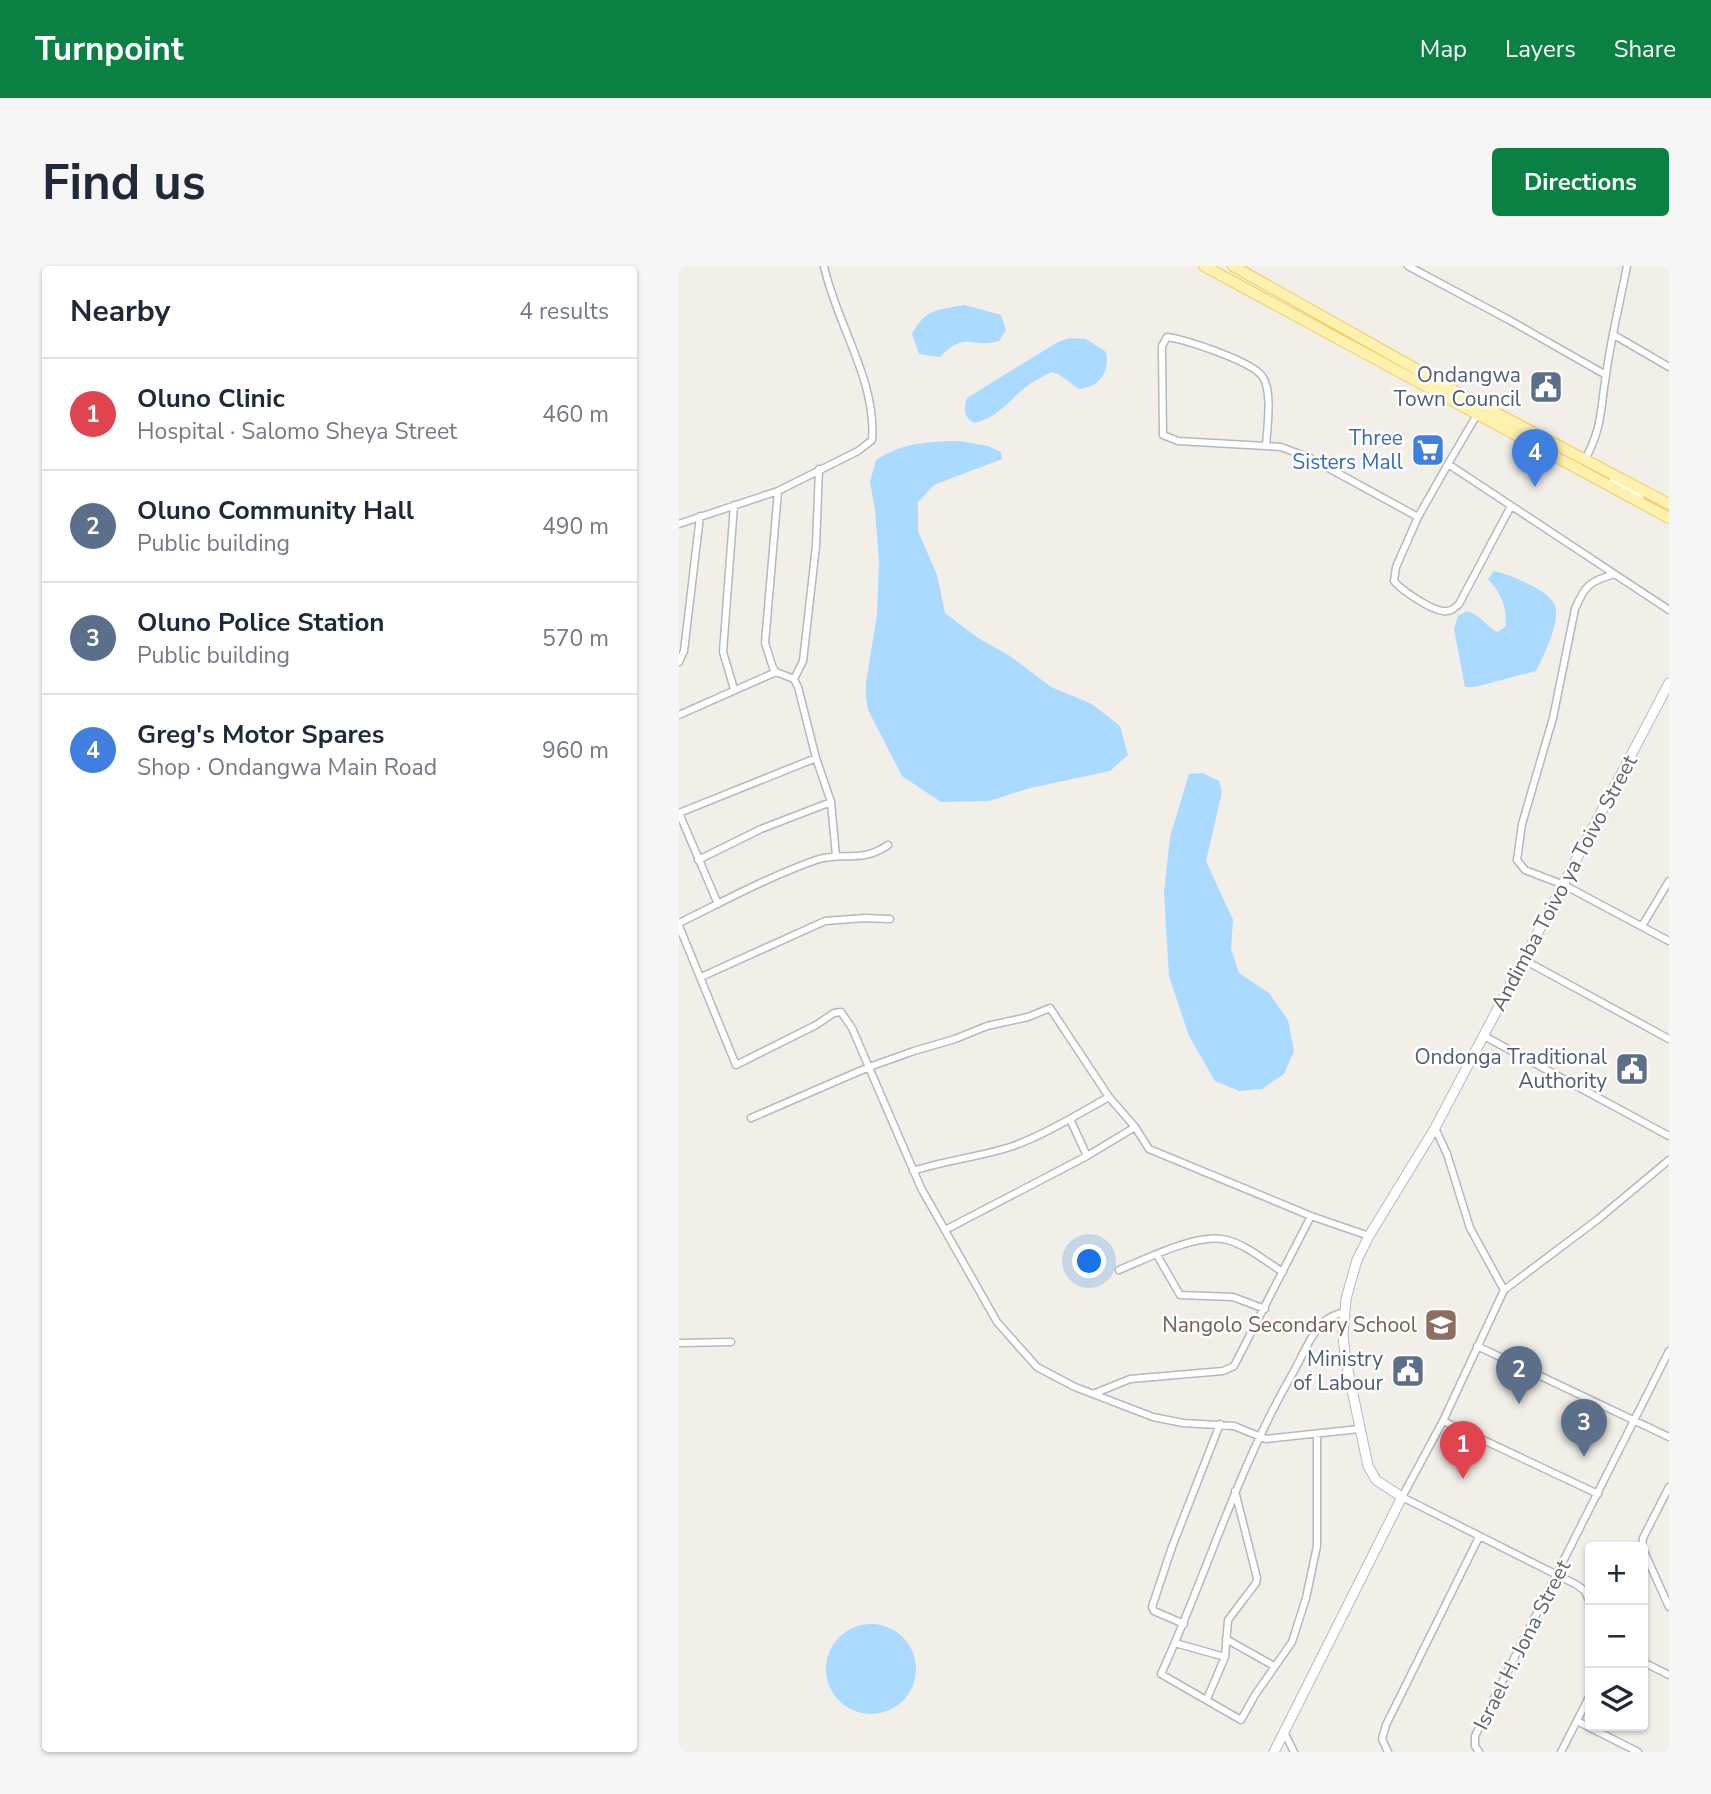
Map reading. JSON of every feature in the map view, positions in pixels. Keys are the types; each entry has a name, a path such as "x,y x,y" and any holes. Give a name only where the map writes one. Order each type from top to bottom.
{"main road":[{"path":"1204,266 1669,518"},
{"path":"1233,266 1483,406 1669,504"}],"street":[{"path":"679,524 778,491 866,446 872,440 870,401 834,304 824,266"},
{"path":"1408,266 1606,375"},
{"path":"1626,266 1606,375 1602,418 1585,460 1669,518"},
{"path":"1614,335 1669,367"},
{"path":"1266,446 1269,405 1263,376 1249,366 1184,340 1167,337 1162,346 1163,435 1178,441 1281,447 1310,458 1418,517"},
{"path":"1483,406 1418,517 1396,567 1394,581 1433,608 1447,611 1459,604 1511,506"},
{"path":"1448,464 1669,610"},
{"path":"794,679 803,662 815,559 818,469"},
{"path":"778,491 764,637 773,668 776,672 794,679 798,687 816,758 831,802 837,856"},
{"path":"734,505 723,652 734,689"},
{"path":"679,662 684,651 700,516"},
{"path":"1615,574 1591,582 1582,592 1575,608 1553,718 1522,824 1517,860 1525,870 1565,885 1669,941"},
{"path":"679,715 776,672"},
{"name":"Andimba Toivo ya Toivo Street","path":"1402,1497 1371,1475 1345,1356 1344,1312 1357,1260 1435,1128 1669,683"},
{"path":"718,904 679,813 816,758"},
{"path":"698,860 761,829 831,802"},
{"path":"888,845 870,854 853,858 837,856 818,859 772,877 679,924 736,1065 838,1011 841,1012 852,1028 913,1171 944,1230 1002,1328 1044,1373 1153,1417 1183,1423 1240,1427 1259,1437 1273,1439 1359,1429"},
{"path":"1642,926 1669,881"},
{"path":"701,977 825,921 890,919"},
{"path":"1524,960 1669,1039"},
{"path":"751,1118 869,1067 955,1040 978,1029 1021,1019 1050,1008 1109,1097 1135,1127 1144,1143 1156,1153 1311,1216 1369,1236"},
{"path":"1484,1037 1669,1136"},
{"path":"913,1171 1014,1145 1109,1097"},
{"path":"1070,1119 1087,1156"},
{"path":"944,1230 1087,1156 1135,1127"},
{"path":"1435,1128 1447,1154 1468,1223 1504,1290"},
{"path":"1275,1752 1402,1497 1443,1421 1504,1290 1597,1220 1669,1160"},
{"path":"1093,1394 1130,1379 1230,1370 1265,1309 1311,1216"},
{"path":"1119,1270 1201,1240 1221,1238 1235,1243 1283,1272"},
{"path":"1157,1255 1180,1295 1233,1297 1265,1309"},
{"path":"1317,1434 1317,1556 1292,1642 1241,1720 1161,1674 1184,1624 1217,1533 1279,1397 1318,1329 1328,1318 1344,1312"},
{"path":"679,1343 731,1342"},
{"path":"1477,1346 1669,1437"},
{"name":"Israel H. Jona Street","path":"1479,1752 1475,1746 1475,1736 1669,1352"},
{"path":"1443,1421 1598,1494"},
{"path":"1184,1624 1154,1611 1152,1607 1172,1547 1220,1424"},
{"path":"1643,1542 1669,1487"},
{"path":"1207,1699 1225,1657 1228,1620 1244,1596 1255,1588 1257,1578 1235,1491"},
{"path":"1402,1497 1558,1574 1585,1591"},
{"path":"1388,1752 1382,1739 1386,1725 1479,1537"},
{"path":"1648,1559 1669,1607"},
{"path":"1226,1639 1274,1666"},
{"path":"1175,1643 1225,1657"},
{"path":"1648,1664 1669,1675"},
{"path":"1560,1752 1585,1705"},
{"path":"1577,1721 1638,1752"},
{"path":"1285,1734 1294,1752"}],"water":[{"path":"965,305 1001,315 1006,330 999,341 963,342 956,344 940,357 919,354 912,334 922,319 934,312"},
{"path":"1069,338 1086,339 1106,352 1105,372 1098,382 1079,389 1051,372 1029,385 989,418 974,423 966,416 967,398 1058,342"},
{"path":"959,441 988,446 1001,452 1002,459 934,485 918,502 918,531 937,575 945,613 1051,687 1092,704 1120,726 1128,755 1110,771 1030,788 989,801 941,802 902,776 868,710 866,683 877,615 879,561 870,482 876,460 906,446"},
{"path":"1494,571 1520,580 1548,596 1556,609 1553,632 1536,671 1475,687 1465,687 1454,629 1458,616 1467,611 1498,632 1506,626 1502,601 1488,579"},
{"path":"1203,773 1219,781 1222,792 1206,861 1233,920 1231,949 1239,973 1269,993 1288,1020 1294,1051 1284,1074 1262,1089 1239,1091 1215,1081 1189,1036 1169,976 1164,893 1170,837 1189,774"},
{"path":"871,1624 888,1627 903,1637 913,1652 916,1669 913,1686 903,1701 888,1711 871,1714 854,1711 839,1701 829,1686 826,1669 829,1652 839,1637 854,1627"}],"place":[{"name":"Ondangwa Town Council","path":"1546,387"},
{"name":"Three Sisters Mall","path":"1428,450"},
{"name":"Greg's Motor Spares","path":"1535,487"},
{"name":"Ondonga Traditional Authority","path":"1632,1069"},
{"name":"Nangolo Secondary School","path":"1441,1325"},
{"name":"Ministry of Labour","path":"1408,1371"},
{"name":"Oluno Community Hall","path":"1519,1404"},
{"name":"Oluno Police Station","path":"1584,1457"},
{"name":"Oluno Clinic","path":"1463,1479"}]}
